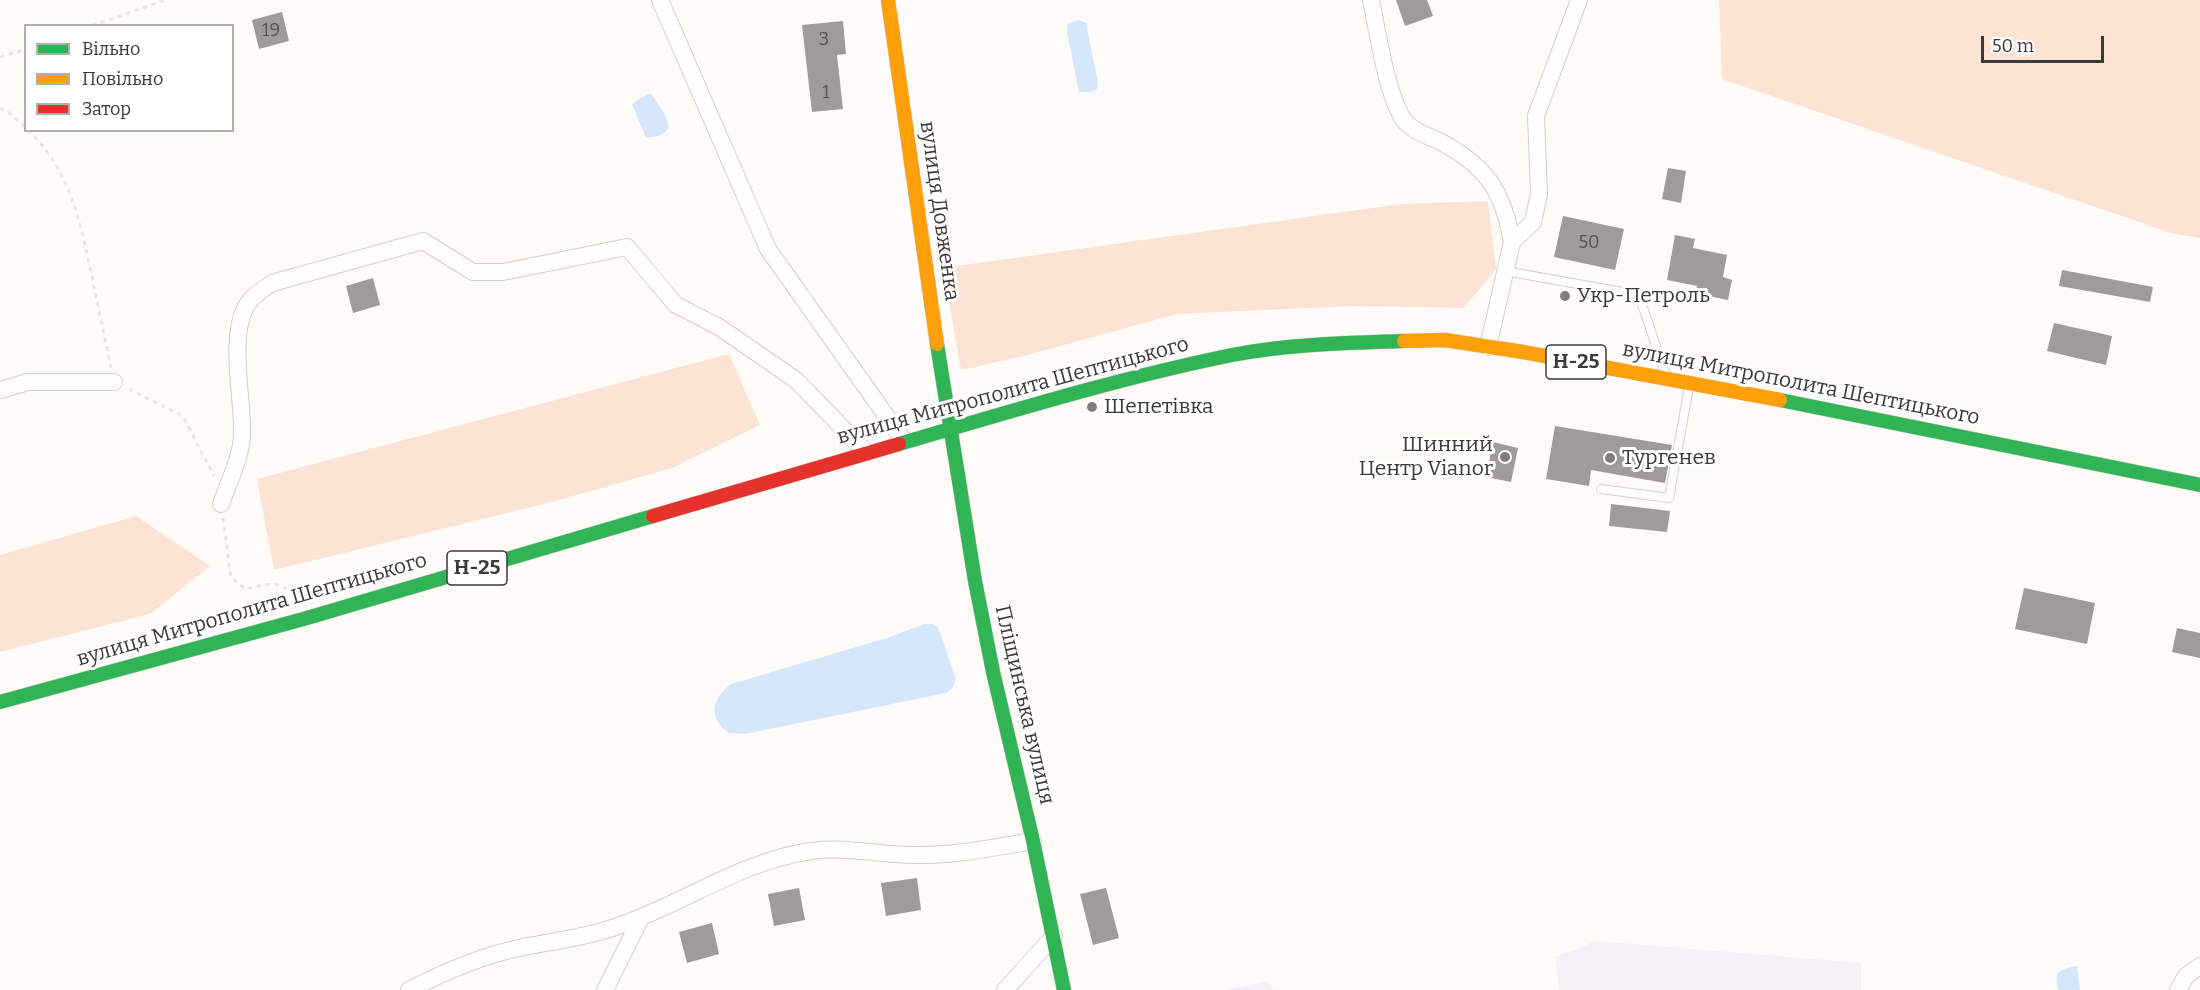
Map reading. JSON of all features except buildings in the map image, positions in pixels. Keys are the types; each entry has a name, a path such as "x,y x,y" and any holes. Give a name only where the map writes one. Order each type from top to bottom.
{"main road":[{"name":"вулиця Довженка","path":"888,0 931,306 951,428"},
{"name":"вулиця Митрополита Шептицького","path":"0,702 307,618 1090,388 1234,355 1328,344 1445,340 1689,383 2200,485"},
{"name":"Пліщинська вулиця","path":"951,428 975,581 993,672 1033,841 1064,990"}],"street":[{"path":"660,0 768,249 904,441"},
{"path":"1371,0 1395,102 1404,121 1469,160 1487,176 1500,195 1508,217 1512,242 1488,347"},
{"path":"1512,242 1533,222 1539,194 1536,116 1579,0"},
{"path":"221,504 238,455 242,434 238,385 239,332 245,308 256,294 272,283 423,241 473,272 503,272 627,247 676,305 719,327 796,380 866,452"},
{"path":"0,390 28,382 114,382"},
{"path":"409,990 479,959 517,948 604,931 641,918 731,874 791,855 836,850 922,855 978,850 1033,841"},
{"path":"606,990 641,918"},
{"path":"1005,990 1054,936"},
{"path":"2178,990 2186,976 2200,966"}],"lane":[{"path":"1505,271 1639,295 1667,380"},
{"path":"1601,489 1669,498 1689,383"}],"path":[{"path":"98,24 165,0"},
{"path":"0,57 24,49"},
{"path":"0,108 11,114 24,126"},
{"path":"30,132 44,146 65,179 80,219 114,382"}],"shaded area":[{"path":"1719,0 2200,0 2200,238 2171,233 1722,79"},
{"path":"1488,201 1496,269 1464,308 1353,306 1177,314 1020,357 961,370 943,268 1401,204"},
{"path":"729,354 760,425 672,468 552,502 274,570 257,479"},
{"path":"136,516 210,566 150,614 0,652 0,555"},
{"path":"1596,941 1861,963 1861,990 1559,990 1556,957"},
{"path":"1267,981 1274,990 1225,990"}],"water":[{"path":"1079,20 1086,23 1098,83 1097,89 1091,92 1079,92 1067,32 1067,24"},
{"path":"647,94 651,94 661,109 668,122 668,128 658,136 646,138 632,104"},
{"path":"925,624 938,627 956,679 953,687 946,693 745,734 729,733 722,727 715,715 719,696 731,684 890,637"},
{"path":"2077,966 2080,990 2059,990 2057,975 2059,972"}],"traffic: fast":[{"path":"899,444 1106,385 1232,355 1296,346 1404,341"},
{"path":"937,344 975,581 1064,990"},
{"path":"1780,400 2200,485"},
{"path":"0,702 307,618 653,516"}],"traffic: slow":[{"path":"888,0 937,344"},
{"path":"1404,341 1445,340 1523,352 1780,400"}],"traffic: jam":[{"path":"653,516 899,444"}],"place":[{"name":"Укр-Петроль","path":"1565,296"},
{"name":"Шепетівка","path":"1092,407"},
{"name":"Шинний Центр Vianor","path":"1505,457"},
{"name":"Тургенев","path":"1610,458"}]}
